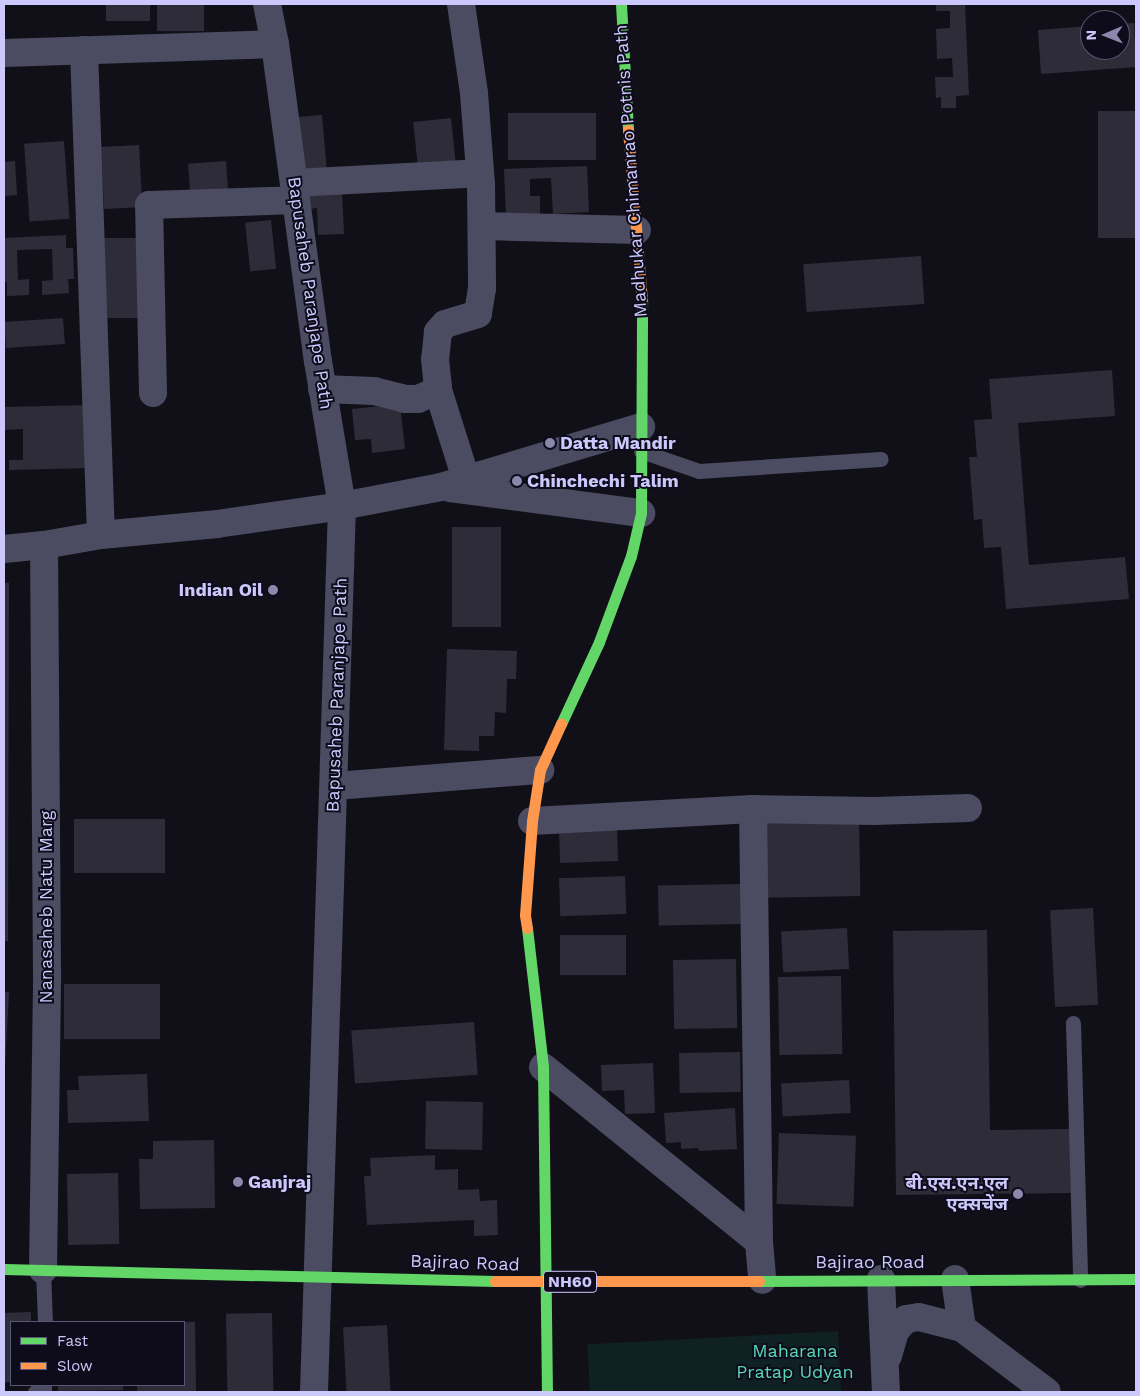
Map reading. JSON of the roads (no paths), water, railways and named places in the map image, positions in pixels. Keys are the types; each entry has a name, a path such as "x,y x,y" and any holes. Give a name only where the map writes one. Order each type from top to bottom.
{"main road":[{"name":"Madhukar Chimanrao Potnis Path","path":"547,1392 544,1282 543,1067 525,915 532,821 540,770 599,642 631,556 642,513 642,281 626,110 621,4"},
{"name":"Bajirao Road","path":"4,1269 544,1282 1136,1279"}],"street":[{"name":"Bapusaheb Paranjape Path","path":"267,4 275,44 322,389 342,506 335,786 316,1276 314,1392"},
{"path":"453,483 438,390 435,359 438,332 445,324 478,314 482,288 481,184 474,93 461,4"},
{"path":"4,53 275,44"},
{"path":"84,50 101,536"},
{"path":"153,393 149,205 464,174"},
{"path":"482,226 637,230"},
{"path":"322,389 374,391 404,399 418,399 438,390"},
{"path":"4,549 101,536 217,524 342,506 453,483 641,439"},
{"path":"453,483 642,513"},
{"name":"Nanasaheb Natu Marg","path":"44,545 47,973 44,1270"},
{"path":"335,786 540,770"},
{"path":"532,821 752,810 874,812 968,808"},
{"path":"752,810 759,1242 762,1280"},
{"path":"543,1067 759,1242"},
{"path":"881,1279 886,1380"},
{"path":"955,1279 962,1328"},
{"path":"886,1380 895,1331 906,1319 919,1317 962,1328 1047,1392"}],"lane":[{"path":"641,439 699,471 881,459"},
{"path":"1073,1023 1080,1280"},
{"path":"44,1270 45,1321"}],"place":[{"name":"Datta Mandir","path":"550,443"},
{"name":"Chinchechi Talim","path":"517,481"},
{"name":"Indian Oil","path":"273,590"},
{"name":"Ganjraj","path":"238,1182"},
{"name":"बी.एस.एन.एल एक्सचेंज","path":"1018,1194"}],"park label":[{"name":"Maharana Pratap Udyan","path":"795,1362"}]}
